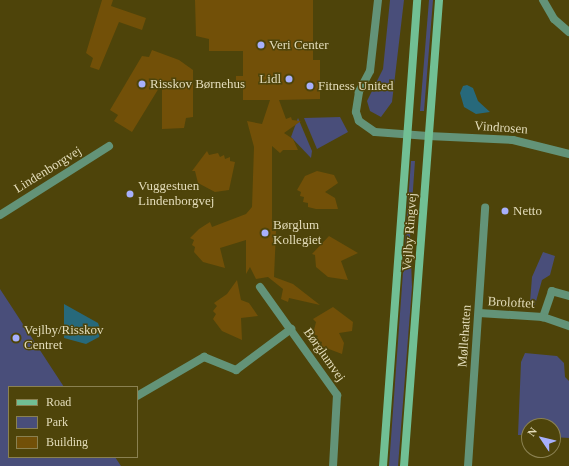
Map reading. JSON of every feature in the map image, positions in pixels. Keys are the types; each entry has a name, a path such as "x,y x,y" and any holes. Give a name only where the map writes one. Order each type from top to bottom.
{"main road":[{"name":"Vejlby Ringvej","path":"383,466 417,0"},
{"name":"Vejlby Ringvej","path":"404,466 439,0"}],"street":[{"name":"Vindrosen","path":"378,0 372,64 355,104 356,112 367,129 428,136 513,140 569,154"},
{"path":"543,0 554,19 569,32"},
{"name":"Lindenborgvej","path":"0,215 109,146"},
{"name":"Møllehatten","path":"468,466 485,208"},
{"name":"Børglumvej","path":"260,287 337,395 333,466"},
{"name":"Broloftet","path":"543,316 552,291 569,296"},
{"name":"Broloftet","path":"479,313 543,316 569,326"},
{"name":"Børglumvej","path":"138,395 204,357 236,370 291,329"}],"green space":[{"path":"390,0 404,0 392,102 381,117 370,111 367,101 383,69"},
{"path":"429,0 433,0 424,111 420,111"},
{"path":"340,117 348,132 317,149 304,118"},
{"path":"298,118 312,151 311,158 291,137"},
{"path":"411,161 415,161 410,232 412,287 398,466 389,466"},
{"path":"543,252 555,256 550,275 542,280 535,305 530,302 532,277"},
{"name":"Vejlby/Risskov Centret","path":"0,289 63,386 8,386 8,458 116,458 121,466 0,466"},
{"path":"525,353 557,356 564,363 565,377 569,381 569,438 561,438 561,418 521,418 521,435 518,435 521,362"}],"shaded area":[{"path":"467,85 473,88 478,101 490,112 476,114 464,107 460,93 463,86"},
{"path":"64,304 98,323 101,331 99,337 86,344 64,338"}],"building":[{"path":"102,0 113,0 111,6 146,18 142,30 119,22 99,70 90,67 93,58 86,53"},
{"path":"195,0 313,0 313,60 320,60 320,99 279,100 286,119 291,117 292,120 301,121 284,133 293,139 298,150 283,150 280,153 272,146 272,231 276,231 274,277 293,284 320,305 289,298 288,302 281,299 283,289 268,277 256,279 250,267 246,274 246,240 220,248 225,268 203,262 194,252 195,247 192,245 194,240 190,238 199,229 210,222 212,227 246,214 252,207 254,147 247,121 262,124 270,100 243,100 243,86 236,83 236,76 243,76 243,51 209,51 209,39 196,36"},
{"path":"152,50 179,60 193,70 193,117 186,118 184,128 162,129 162,83 132,132 114,121 118,115 110,110 142,56 149,57"},
{"path":"207,151 209,155 218,153 220,157 224,155 225,159 230,157 230,161 235,162 229,190 215,192 198,183 195,171 192,171"},
{"path":"317,171 334,175 338,183 325,192 335,198 338,209 316,209 308,207 308,203 303,202 304,197 300,196 301,192 297,190 305,176"},
{"path":"329,236 358,253 341,261 348,280 328,277 316,267 315,255 312,254"},
{"path":"237,280 241,300 249,303 258,316 241,318 242,340 222,331 213,319 216,314 213,311 217,306 214,303 227,294"},
{"path":"333,307 353,322 352,331 339,333 344,343 342,354 321,346 322,342 316,340 318,336 313,334 316,322 313,319"}],"place":[{"name":"Veri Center","path":"261,45"},
{"name":"Lidl","path":"289,79"},
{"name":"Risskov Børnehus","path":"142,84"},
{"name":"Fitness United","path":"310,86"},
{"name":"Vuggestuen Lindenborgvej","path":"130,194"},
{"name":"Netto","path":"505,211"},
{"name":"Børglum Kollegiet","path":"265,233"},
{"name":"Vejlby/Risskov Centret","path":"16,338"}]}
